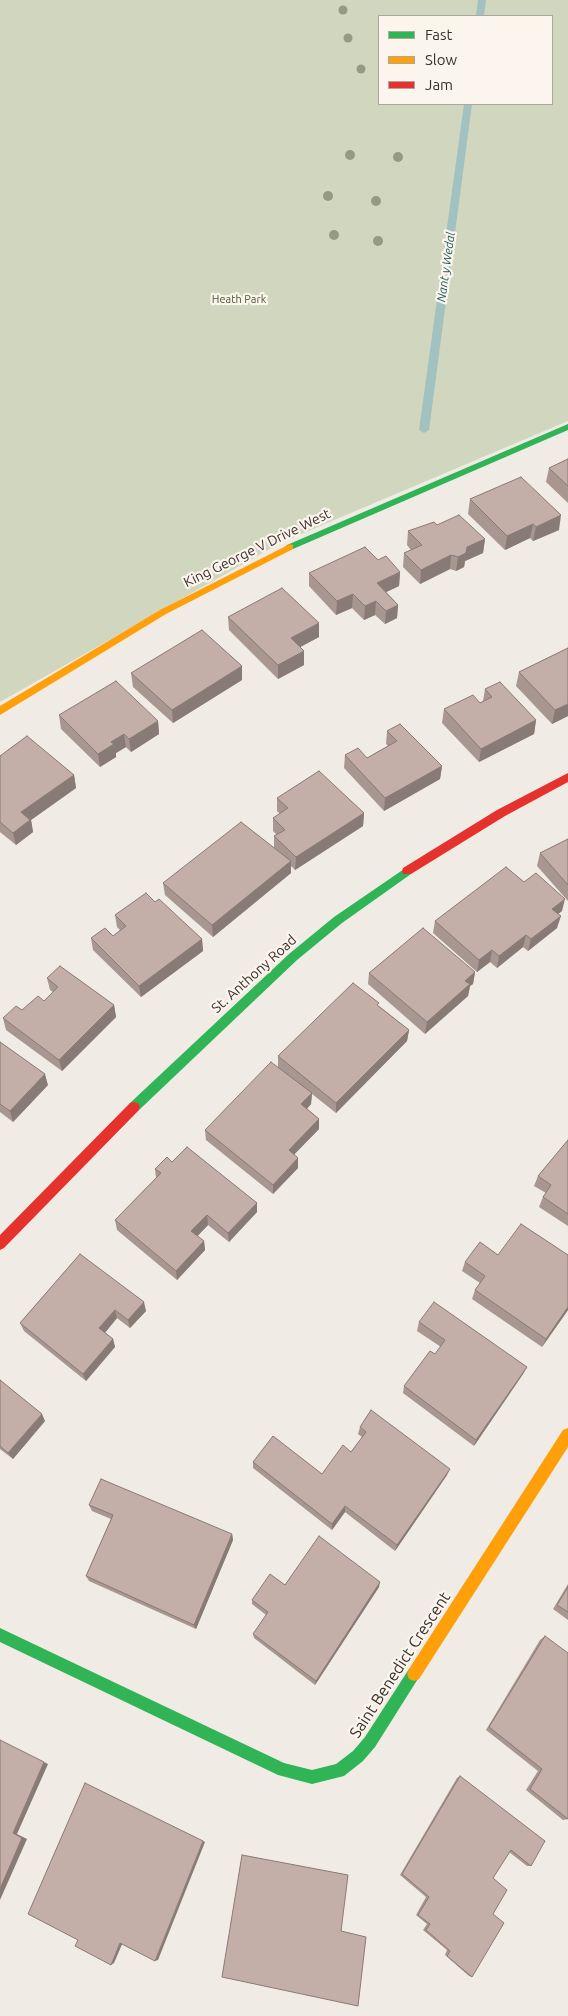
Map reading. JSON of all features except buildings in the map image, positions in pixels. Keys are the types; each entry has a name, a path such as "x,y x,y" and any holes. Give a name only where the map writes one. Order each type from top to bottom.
{"street":[{"name":"King George V Drive West","path":"0,711 163,612 278,552 568,427"},
{"name":"St. Anthony Road","path":"0,1244 157,1084 293,957 338,920 404,873 486,822 568,777"},
{"name":"Saint Benedict Crescent","path":"0,1635 283,1770 312,1777 339,1771 358,1756 370,1742 568,1435"}],"green space":[{"name":"Heath Park","path":"0,0 568,0 568,421 280,543 0,702"}],"waterway":[{"name":"Nant y Wedal","path":"480,15 482,0"},
{"name":"Nant y Wedal","path":"424,430 468,105"}],"traffic: fast":[{"path":"290,547 568,427"},
{"path":"134,1107 293,957 338,920 407,871"},
{"path":"0,1635 283,1770 312,1777 339,1771 358,1756 370,1742 414,1674"}],"traffic: slow":[{"path":"0,711 163,612 290,547"},
{"path":"414,1674 568,1435"}],"traffic: jam":[{"path":"407,871 501,813 568,777"},
{"path":"0,1244 134,1107"}]}
